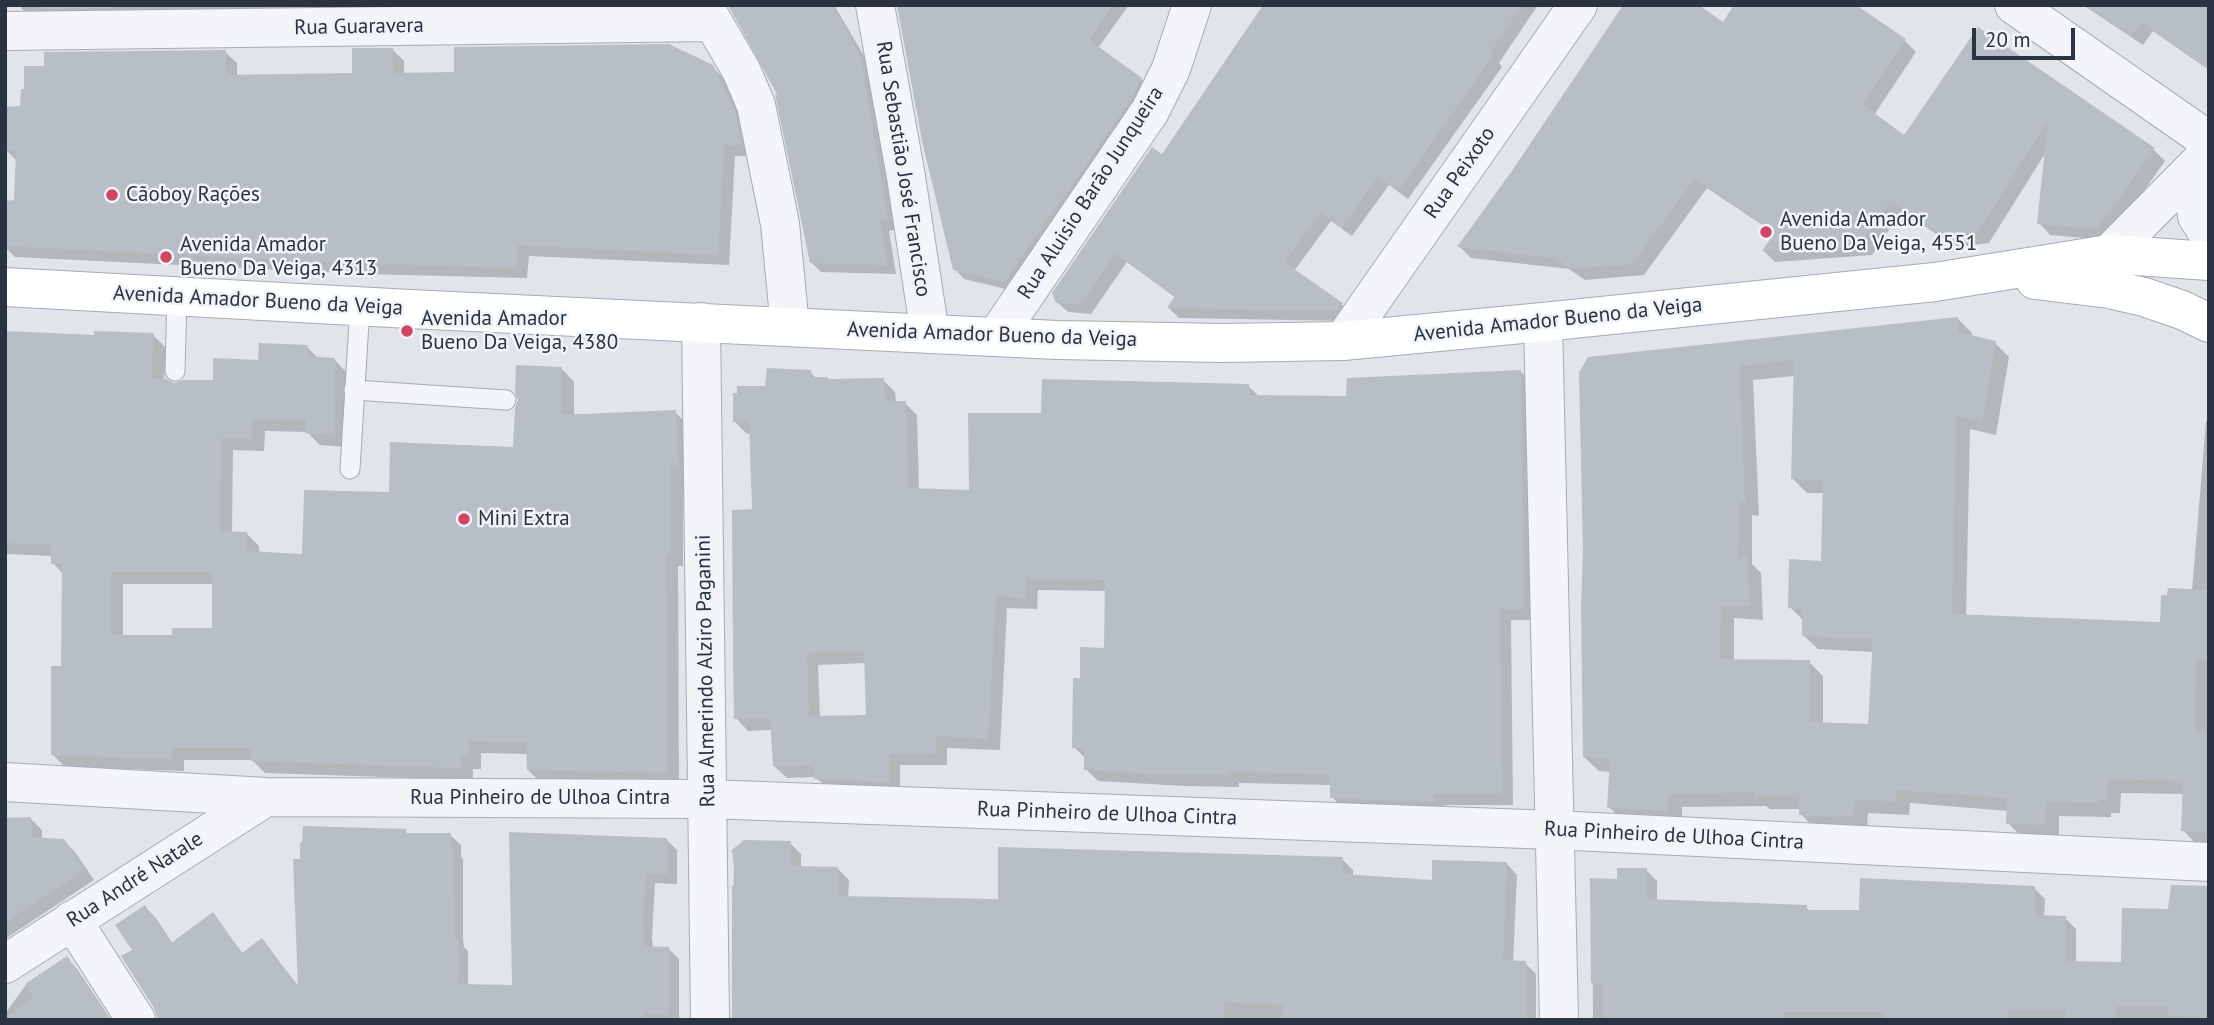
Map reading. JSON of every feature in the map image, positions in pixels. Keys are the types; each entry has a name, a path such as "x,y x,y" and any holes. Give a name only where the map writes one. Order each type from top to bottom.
{"main road":[{"name":"Avenida Amador Bueno da Veiga","path":"5,287 996,337 1223,342 1343,341 1935,282 2109,254 2209,261"},
{"name":"Avenida Amador Bueno da Veiga","path":"1977,276 2109,289 2144,297 2209,323"}],"street":[{"name":"Rua Sebastião José Francisco","path":"875,5 906,177 930,334"},
{"name":"Rua Aluisio Barão Junqueira","path":"996,337 1150,111 1171,69 1192,5"},
{"name":"Rua Peixoto","path":"1343,341 1578,5"},
{"path":"2014,5 2206,151"},
{"path":"708,14 741,70 756,105 780,224 790,327"},
{"name":"Rua Guaravera","path":"5,31 708,14"},
{"path":"2206,151 2193,193 2197,216 2209,235"},
{"path":"2109,254 2206,151"},
{"path":"1543,322 1559,1020"},
{"name":"Rua Almerindo Alziro Paganini","path":"701,323 710,1020"},
{"name":"Rua Pinheiro de Ulhoa Cintra","path":"5,782 266,797 708,799 1554,830 2209,862"},
{"name":"Rua André Natale","path":"5,964 266,797"},
{"path":"72,920 136,1020"}],"lane":[{"path":"176,371 177,296"},
{"path":"350,469 359,306"},
{"path":"354,390 506,400"}],"building":[{"path":"42,5 242,5 42,9"},
{"path":"728,5 832,5 860,55 888,220 880,221 888,265 810,263 775,94 778,96"},
{"path":"897,5 1113,5 1089,40 1142,78 1131,100 1004,282 953,270 922,141"},
{"path":"1263,5 1522,5 1490,53 1493,55 1398,191 1378,177 1341,228 1321,212 1284,262 1343,303 1337,311 1167,308 1175,296 1116,253 1080,304 1056,303 1052,293 1152,147 1162,154"},
{"path":"1623,5 1699,5 1723,22 1734,5 1856,5 1906,39 1862,104 1904,135 1978,27 2155,148 2097,229 2037,224 2048,120 1978,232 1943,236 1890,201 1861,244 1762,251 1775,232 1695,178 1632,264 1571,269 1556,258 1457,247 1514,168"},
{"path":"2085,5 2209,5 2209,69 2142,22 2132,36"},
{"path":"669,44 713,65 735,112 742,145 724,145 718,255 518,245 516,268 351,263 5,246 5,201 14,200 16,151 5,151 5,107 20,106 21,89 24,89 24,66 44,66 44,52 226,50 226,75 352,73 352,48 393,48 393,73 454,72 454,47"},
{"path":"1958,317 1958,332 1996,341 1982,421 1956,416 1952,614 2160,622 2161,595 2167,595 2168,588 2209,590 2209,660 2196,660 2194,731 2209,731 2209,832 2181,831 2183,781 2107,779 2107,800 2098,800 2098,803 2046,802 2045,825 2006,824 2007,798 1896,790 1896,801 1854,800 1853,817 1799,815 1799,795 1754,796 1754,792 1669,794 1668,811 1607,808 1610,759 1583,757 1583,552 1579,373 1588,357","holes":["1794,360 1791,479 1823,480 1821,561 1789,559 1788,608 1802,609 1802,636 1873,639 1868,724 1810,722 1810,660 1720,659 1721,605 1750,606 1747,557 1738,557 1739,502 1745,502 1739,366"]},
{"path":"5,331 94,335 94,331 154,333 151,379 166,379 174,383 183,380 213,380 213,358 258,360 259,343 308,345 307,356 335,358 334,435 305,433 306,420 253,419 252,439 221,438 220,531 247,532 247,551 302,554 304,490 389,492 390,442 513,447 515,408 518,400 515,393 516,365 562,367 561,415 676,410 678,467 671,466 671,554 666,554 667,773 527,770 526,742 469,741 469,757 461,757 461,768 251,761 251,748 172,748 172,759 51,755 51,666 61,666 62,564 51,564 51,544 5,543","holes":["111,572 212,572 212,628 172,628 172,635 111,635"]},
{"path":"767,368 811,370 812,377 828,379 884,378 885,401 906,401 908,488 969,490 968,413 1041,413 1042,379 1249,384 1249,395 1346,396 1347,378 1521,370 1524,609 1500,609 1502,793 1433,794 1434,802 1330,798 1330,774 1227,772 1227,775 1172,775 1084,770 1084,748 1072,748 1073,678 1080,678 1080,647 1104,648 1105,580 1026,579 1026,598 996,596 988,739 936,736 935,754 889,754 889,782 814,779 814,765 773,766 770,718 734,719 732,510 752,509 749,421 733,422 733,393 737,393 737,386 765,386","holes":["864,651 866,715 809,716 807,653"]},
{"path":"31,817 32,837 64,839 85,869 5,922 5,818"},
{"path":"303,826 406,829 406,833 451,833 454,927 455,939 459,939 458,984 512,985 509,832 667,838 668,874 646,874 642,927 643,946 669,947 669,1015 643,1013 642,1020 158,1020 154,1008 121,956 132,950 115,925 145,905 171,943 213,912 242,953 262,938 298,987 293,859 300,859"},
{"path":"744,840 791,841 791,866 838,867 838,896 998,899 998,847 1343,857 1343,874 1432,880 1432,860 1507,862 1503,960 1526,961 1526,1020 1282,1020 1283,1005 1224,1002 1224,1020 732,1020 732,886 736,885 732,850"},
{"path":"1617,868 1647,868 1647,899 1807,905 1807,910 1859,910 1860,878 2035,886 2034,915 2066,916 2066,961 2121,962 2122,908 2168,909 2171,885 2209,886 2209,1018 2168,1015 2168,1007 2116,1006 2116,1020 2065,1020 2065,1010 2008,1010 2008,1020 1883,1020 1883,1012 1784,1012 1784,1020 1603,1020 1603,984 1591,983 1590,878 1617,879"},
{"path":"67,956 110,1020 5,1020 34,998 25,984"}],"place":[{"name":"Cãoboy Rações","path":"112,195"},
{"name":"Avenida Amador Bueno Da Veiga, 4551","path":"1766,232"},
{"name":"Avenida Amador Bueno Da Veiga, 4313","path":"166,257"},
{"name":"Avenida Amador Bueno Da Veiga, 4380","path":"407,331"},
{"name":"Mini Extra","path":"464,519"}]}
